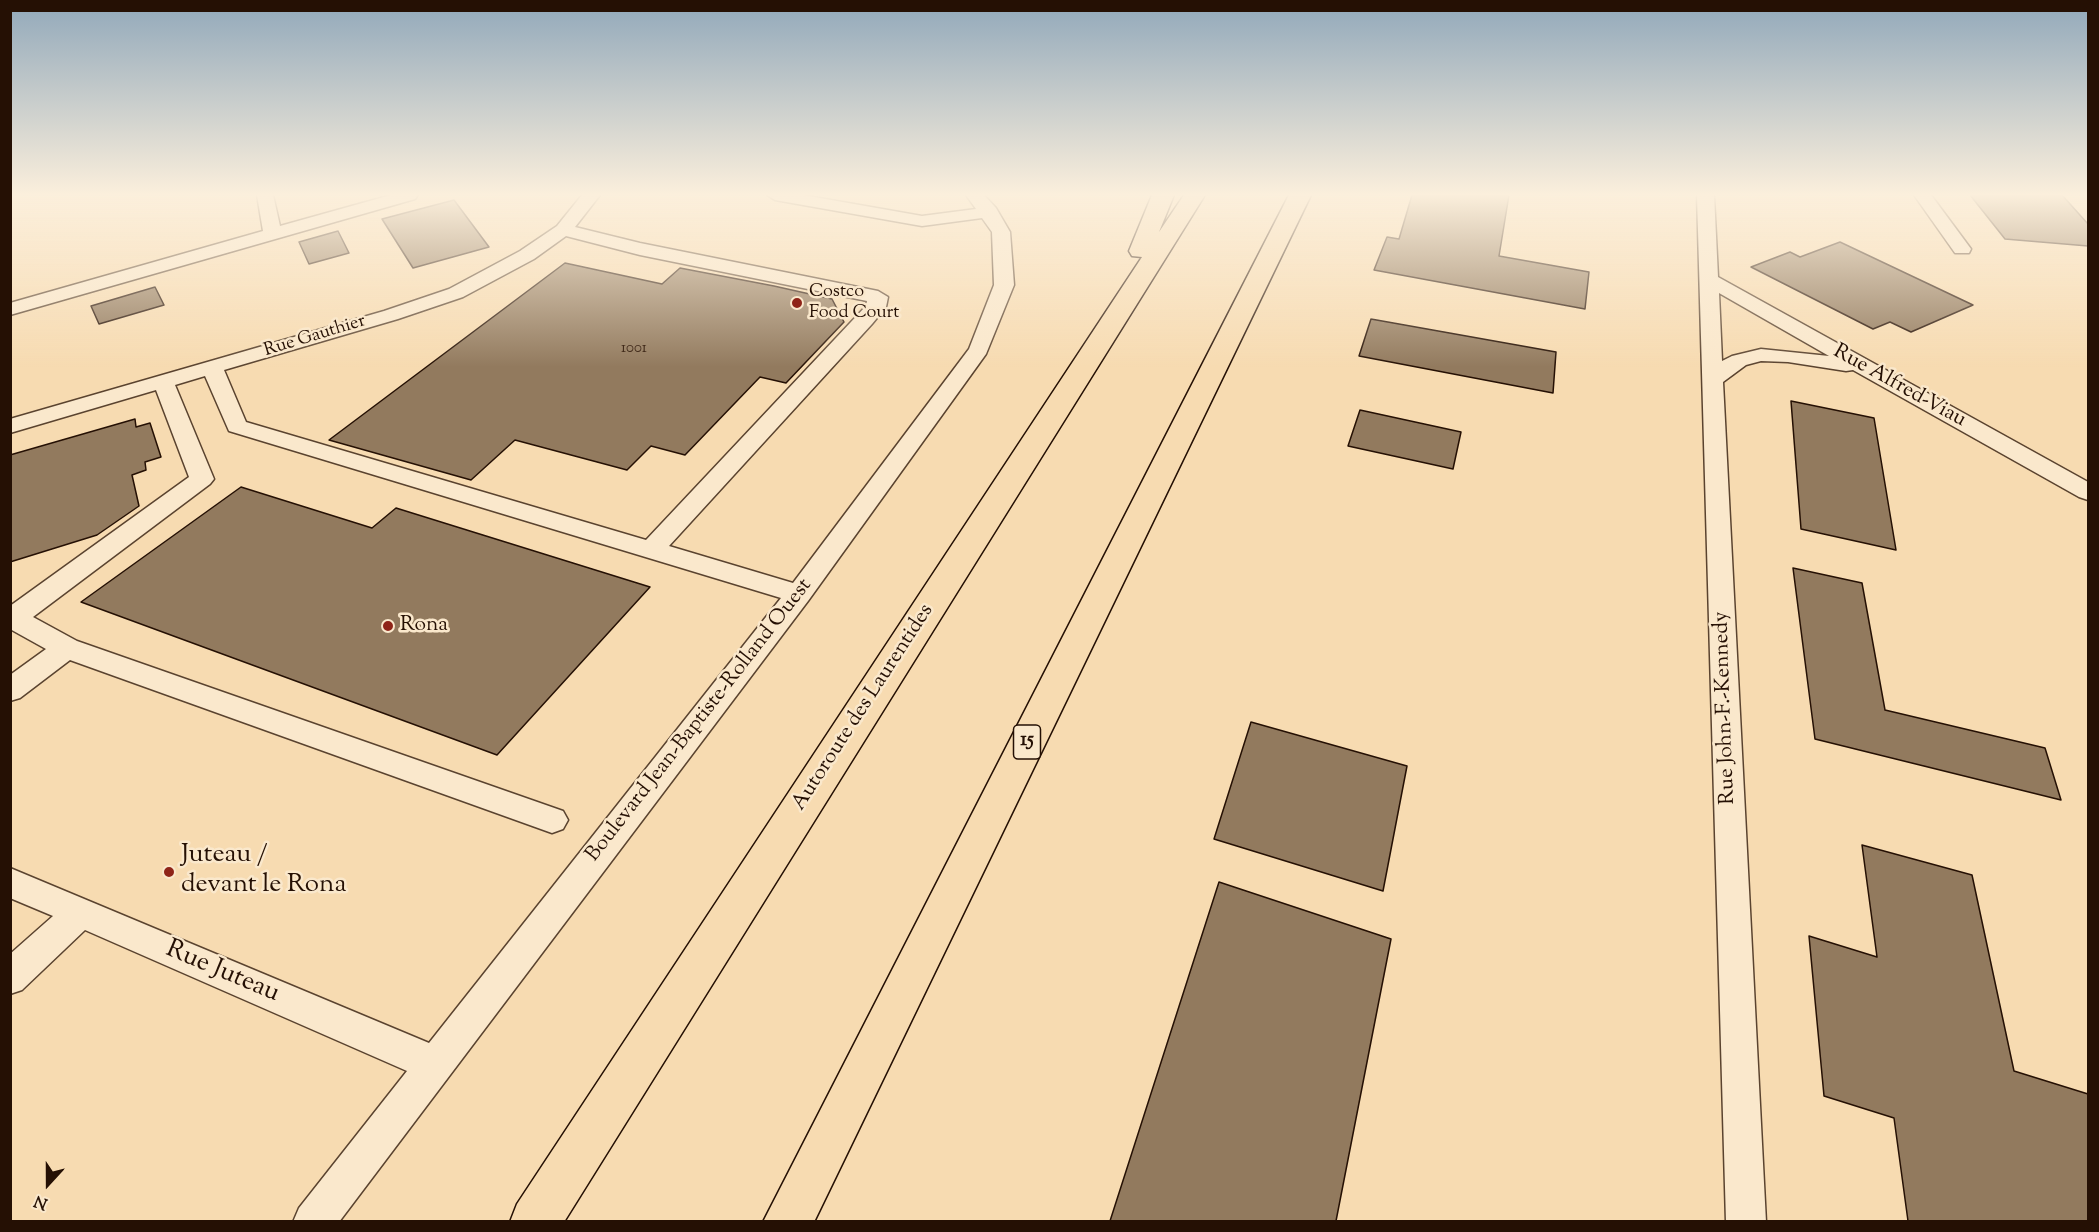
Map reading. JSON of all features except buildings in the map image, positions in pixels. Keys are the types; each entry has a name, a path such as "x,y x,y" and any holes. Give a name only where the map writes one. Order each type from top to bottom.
{"highway":[{"path":"1112,323 1140,252"},
{"name":"Autoroute des Laurentides","path":"535,1221 1157,252"},
{"name":"15","path":"788,1221 1271,252"}],"street":[{"path":"10,309 202,252"},
{"name":"Rue Gauthier","path":"10,426 164,383 456,293 504,269 529,252"},
{"path":"651,550 865,321 876,307 878,297 657,252"},
{"name":"Boulevard Jean-Baptiste-Rolland Ouest","path":"313,1221 799,594 979,350 1004,285 1002,252"},
{"name":"Rue John-F.-Kennedy","path":"1708,252 1746,1221"},
{"name":"Rue Alfred-Viau","path":"1709,280 2088,492"},
{"path":"1713,380 1720,372 1739,360 1761,355 1844,364 1878,375"},
{"path":"212,368 237,426 799,594"},
{"path":"164,383 202,479 40,596 20,613 16,620 67,648 552,820"},
{"path":"10,690 67,648"},
{"name":"Rue Juteau","path":"10,882 434,1064"},
{"path":"10,978 81,912"}],"place":[{"name":"Costco Food Court","path":"797,303"},
{"name":"Rona","path":"388,626"},
{"name":"Juteau / devant le Rona","path":"169,872"}]}
